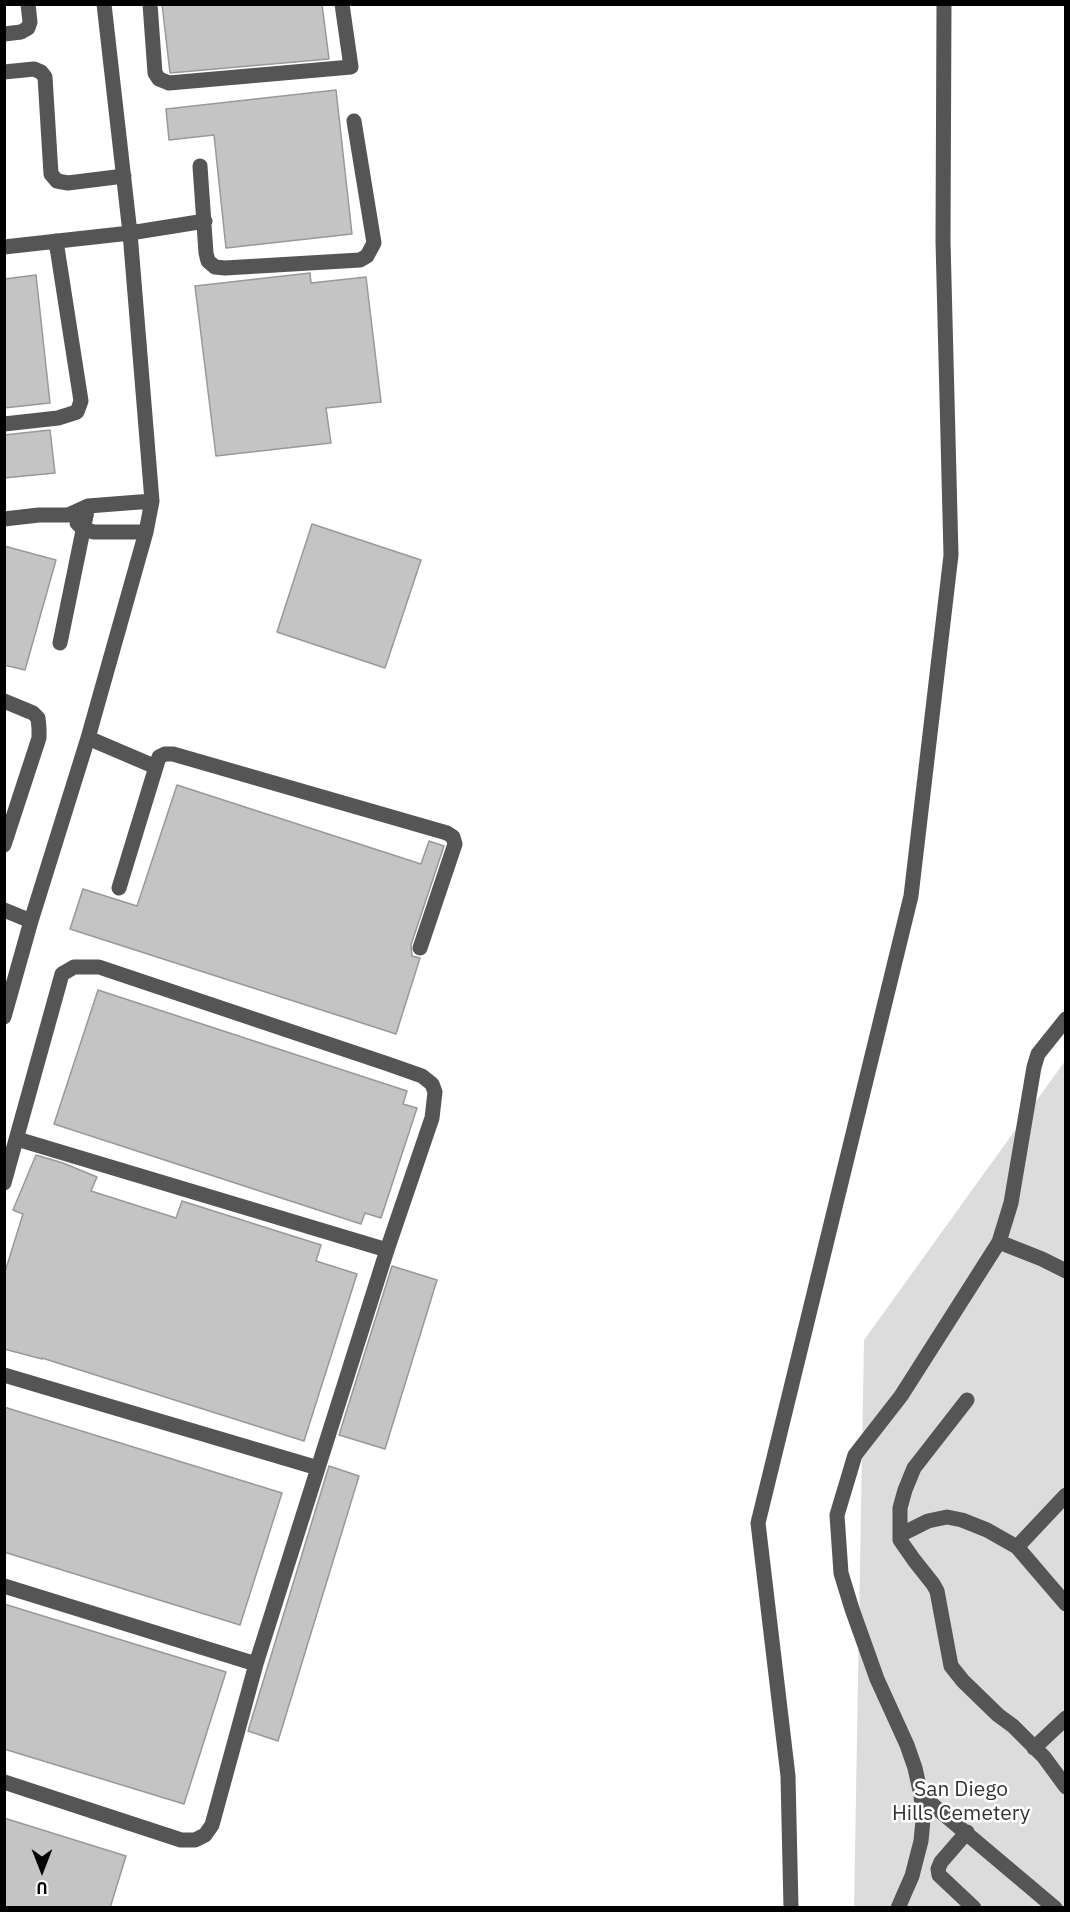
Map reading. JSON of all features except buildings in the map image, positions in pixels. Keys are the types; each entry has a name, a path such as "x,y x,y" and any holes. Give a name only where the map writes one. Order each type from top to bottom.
{"street":[{"path":"4,34 21,32 28,27 30,22 28,4"},
{"path":"4,1017 88,738 146,532 152,501 130,233 104,4"},
{"path":"150,4 155,73 159,79 169,83 351,67 342,4"},
{"path":"790,1908 788,1776 758,1523 911,896 951,555 943,241 944,4"},
{"path":"4,72 34,69 45,77 51,174 57,181 68,183 124,176"},
{"path":"200,166 206,253 208,261 218,268 357,261 369,253 374,243 354,122"},
{"path":"4,247 130,233 205,221"},
{"path":"4,424 58,418 77,412 81,401 56,241"},
{"path":"4,519 39,515 68,515 88,506 152,501"},
{"path":"60,643 88,506"},
{"path":"68,515 83,529 94,532 146,532"},
{"path":"4,701 33,713 38,718 39,738 4,845"},
{"path":"88,738 156,767"},
{"path":"119,888 160,756 173,754 447,832 453,837 455,844 420,948"},
{"path":"4,910 32,921"},
{"path":"4,1183 62,974 74,967 99,967 388,1064 422,1076 432,1084 435,1092 432,1118 387,1250 256,1664 212,1825 205,1835 195,1840 181,1840 4,1782"},
{"path":"898,1908 912,1876 921,1840 923,1820 921,1795 907,1745 877,1679 841,1573 837,1515 855,1455 901,1396 999,1242 1011,1203 1034,1067 1038,1054 1065,1019"},
{"path":"17,1139 387,1250"},
{"path":"999,1242 1065,1271"},
{"path":"4,1375 318,1468"},
{"path":"968,1400 914,1468 900,1508 900,1540 937,1591 951,1665 963,1681 1044,1756 1065,1787"},
{"path":"1017,1547 1065,1494"},
{"path":"900,1535 928,1521 947,1517 987,1530 1017,1547 1065,1604"},
{"path":"4,1586 256,1664"},
{"path":"1034,1748 1065,1718"},
{"path":"921,1795 1056,1908 1065,1898"},
{"path":"967,1832 938,1869 939,1875 974,1908"}],"green space":[{"name":"San Diego Hills Cemetery","path":"1065,1061 1065,1907 854,1908 864,1340"}]}
